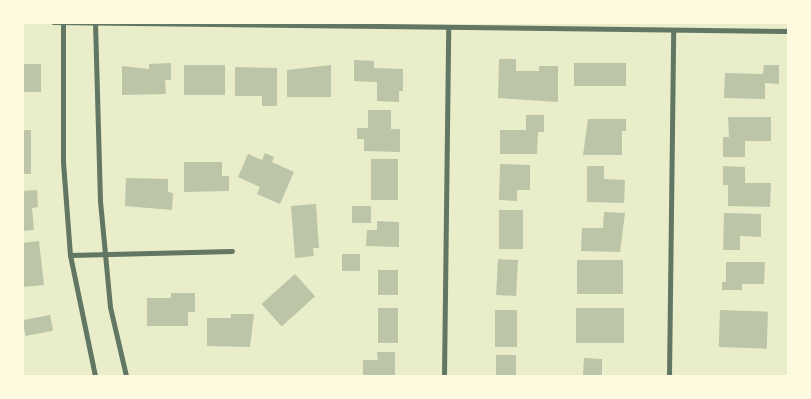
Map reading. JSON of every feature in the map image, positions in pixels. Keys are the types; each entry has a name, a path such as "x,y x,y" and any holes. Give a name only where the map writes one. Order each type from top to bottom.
{"street":[{"path":"53,22 788,31"},
{"path":"63,23 63,162 70,255 95,376"},
{"path":"95,23 98,170 105,254 110,307 126,376"},
{"path":"444,376 448,27"},
{"path":"669,376 673,30"},
{"path":"70,255 232,251"}],"building":[{"path":"499,59 516,59 516,71 539,71 539,66 558,66 558,102 498,98"},
{"path":"354,60 374,61 374,68 403,69 403,91 399,91 399,102 377,101 377,82 354,81"},
{"path":"171,63 171,80 165,80 166,94 122,95 122,66 149,69 149,64"},
{"path":"574,63 626,63 626,86 574,86"},
{"path":"22,64 41,64 41,92 22,92"},
{"path":"184,65 225,65 225,95 184,95"},
{"path":"331,65 331,97 287,97 287,70"},
{"path":"764,65 779,65 779,84 765,83 765,99 724,98 725,73 763,74"},
{"path":"235,67 277,68 277,106 262,106 262,96 235,96"},
{"path":"368,110 391,110 391,129 400,129 400,152 364,151 364,139 357,139 357,128 368,128"},
{"path":"526,115 544,115 544,132 538,132 537,154 500,154 500,130 526,130"},
{"path":"728,117 771,117 771,141 745,141 745,157 723,157 723,137 729,137"},
{"path":"588,119 626,119 626,131 622,131 622,155 583,155"},
{"path":"22,130 31,130 31,174 22,174"},
{"path":"265,153 274,157 272,162 294,172 280,204 257,194 260,187 238,177 248,154 262,160"},
{"path":"371,159 398,159 398,200 371,200"},
{"path":"184,162 222,162 222,176 229,176 229,191 184,192"},
{"path":"500,164 530,165 530,190 517,190 517,201 499,200"},
{"path":"587,166 604,166 604,179 625,180 624,203 587,202"},
{"path":"723,166 745,167 745,183 771,183 770,207 728,206 728,185 723,185"},
{"path":"126,178 168,179 168,192 173,193 172,210 125,206"},
{"path":"37,190 38,207 32,208 34,230 22,231 22,191"},
{"path":"316,204 319,248 313,248 314,256 295,258 291,206"},
{"path":"352,206 371,206 371,223 352,223"},
{"path":"499,210 523,210 523,249 499,249"},
{"path":"604,212 625,213 620,252 581,251 582,228 603,228"},
{"path":"724,213 761,214 761,237 740,236 740,250 723,250"},
{"path":"377,221 399,222 399,247 366,246 367,230 377,230"},
{"path":"39,241 44,285 22,287 22,243"},
{"path":"342,254 360,254 360,271 342,271"},
{"path":"498,259 518,260 516,296 496,295"},
{"path":"577,260 623,260 623,294 577,294"},
{"path":"726,262 765,262 764,284 742,284 742,290 722,290 722,282 726,282"},
{"path":"378,270 398,270 398,295 378,295"},
{"path":"295,274 315,296 282,326 262,304"},
{"path":"171,293 195,293 195,312 188,312 188,326 147,326 147,298 171,298"},
{"path":"378,308 398,308 398,343 378,343"},
{"path":"576,308 624,308 624,343 576,343"},
{"path":"495,310 517,310 517,347 495,347"},
{"path":"720,310 768,312 767,349 719,347"},
{"path":"231,314 254,314 250,347 207,346 207,318 231,318"},
{"path":"50,315 53,331 26,336 23,320"},
{"path":"377,352 395,352 395,376 363,376 363,360 378,360"},
{"path":"496,355 516,355 516,376 496,376"},
{"path":"584,358 602,359 602,375 606,376 583,376"}]}
